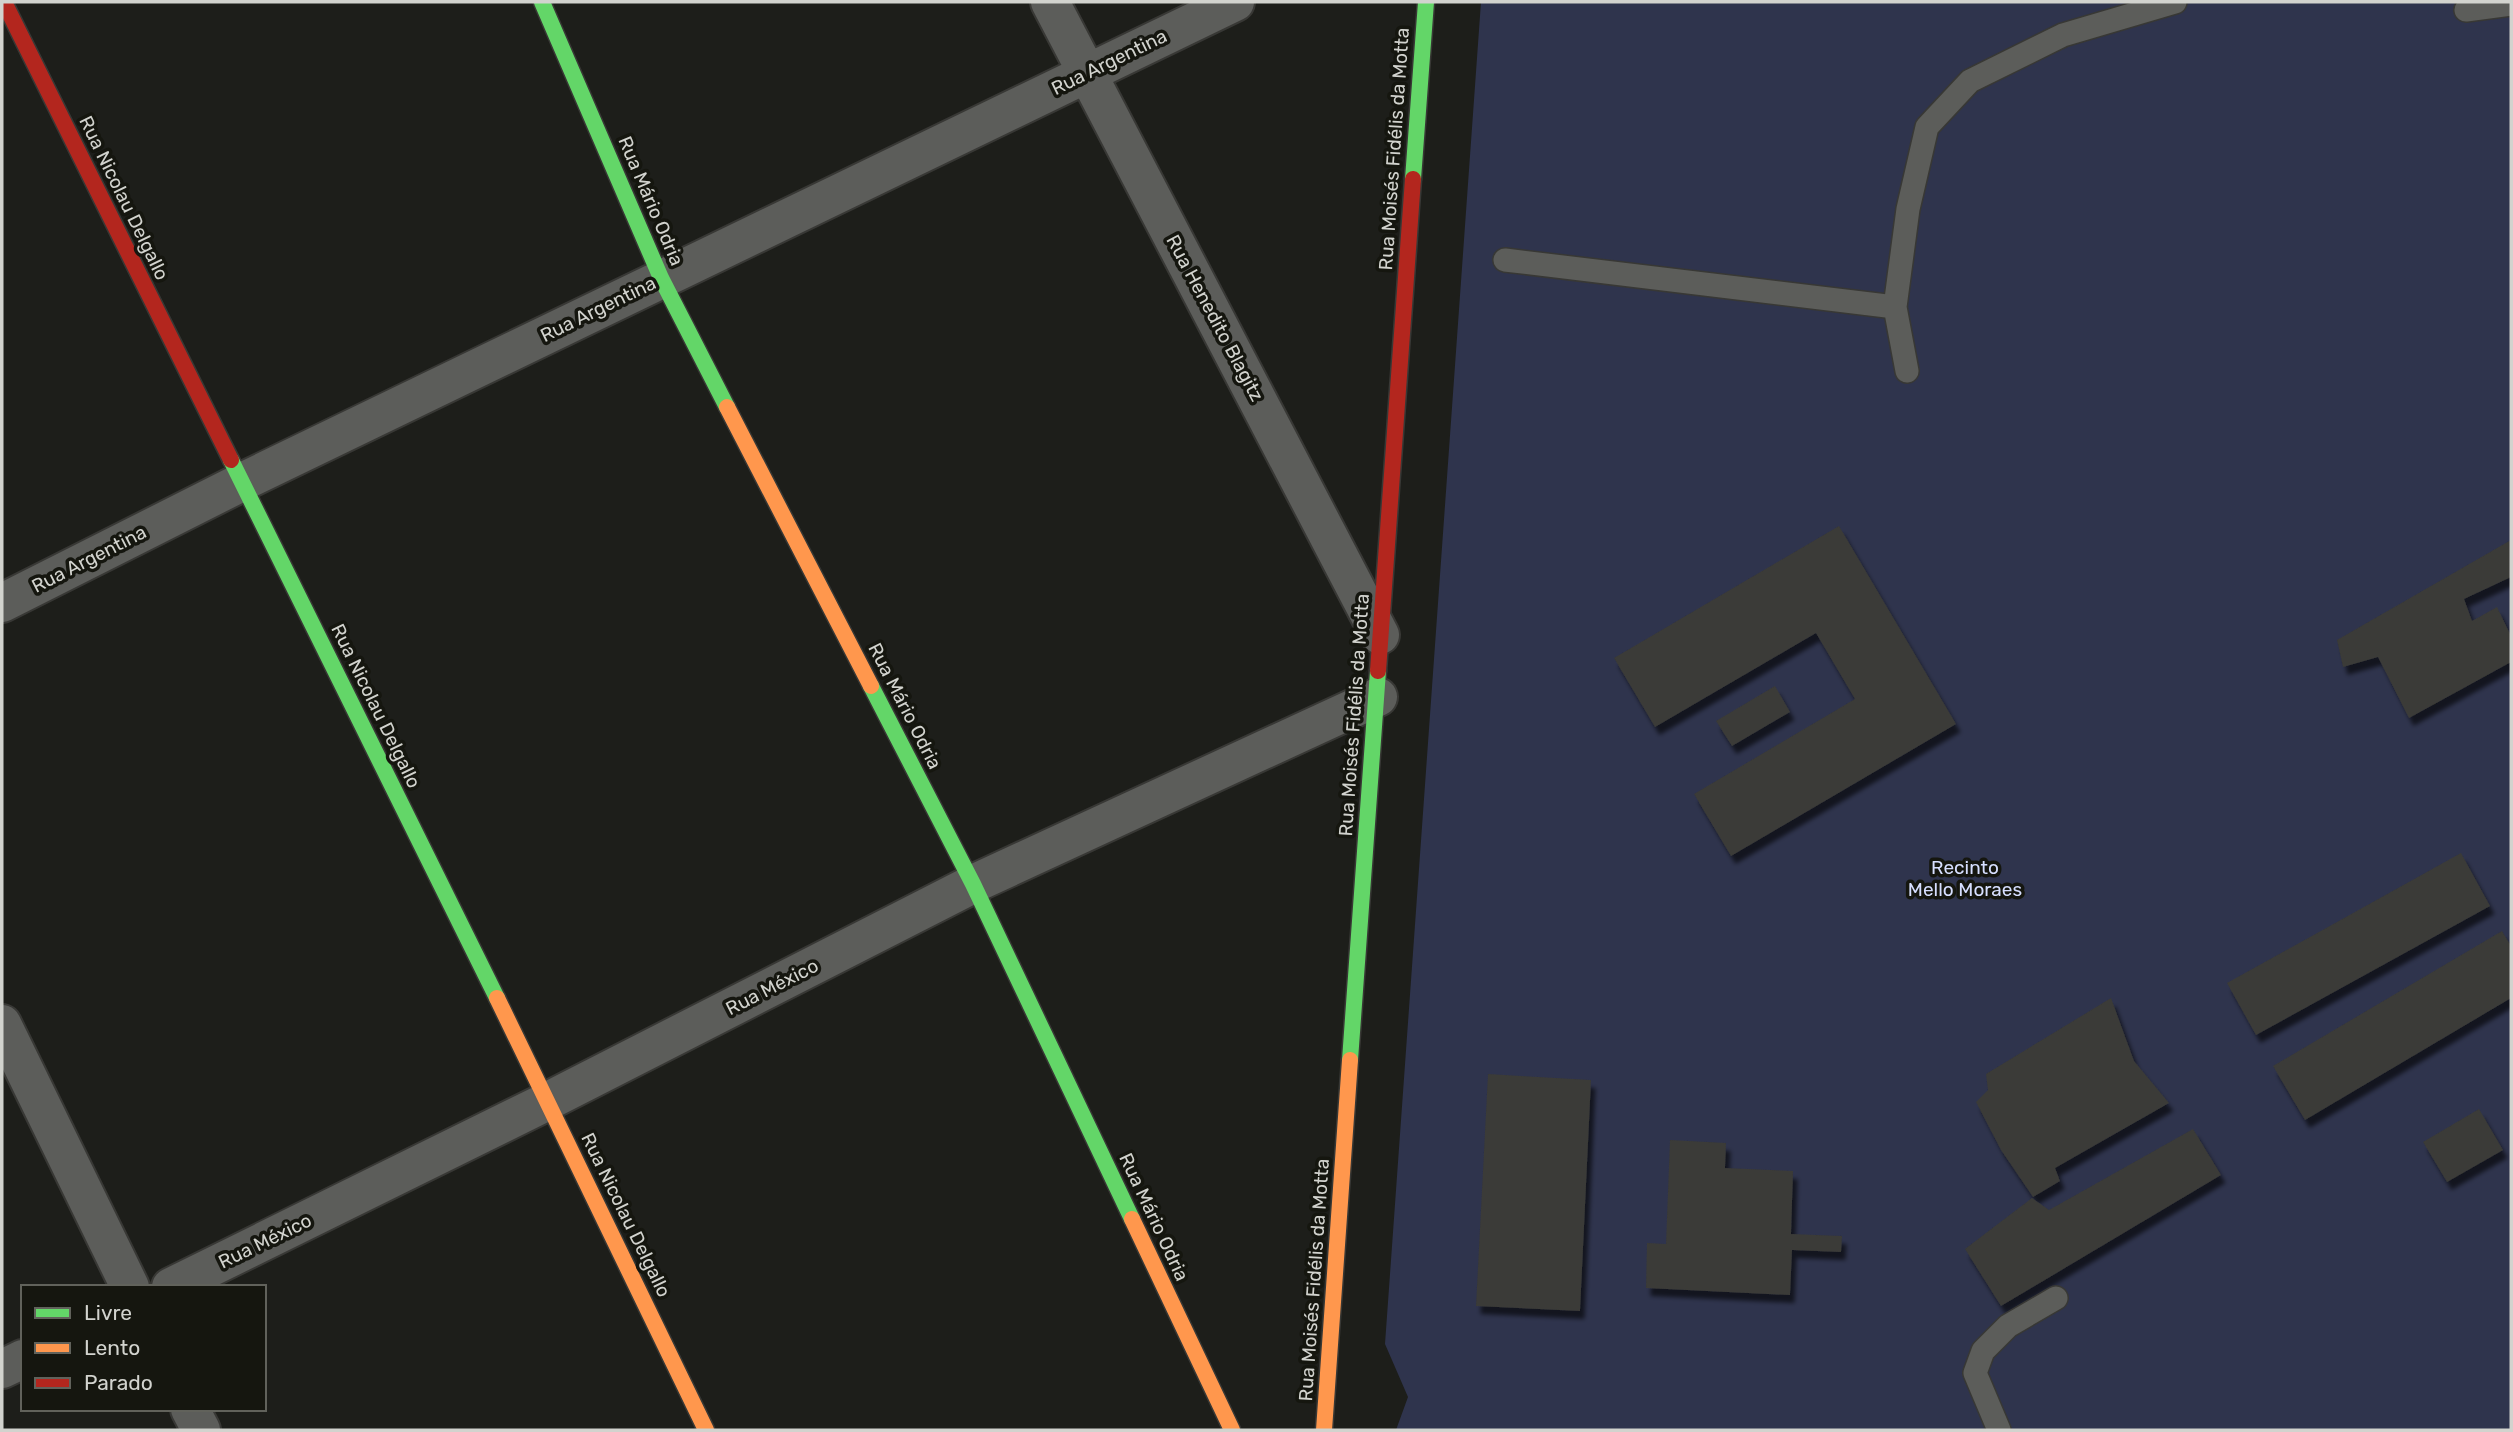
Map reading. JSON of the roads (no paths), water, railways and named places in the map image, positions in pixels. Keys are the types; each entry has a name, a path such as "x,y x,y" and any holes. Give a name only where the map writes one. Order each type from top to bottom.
{"street":[{"name":"Rua Nicolau Delgallo","path":"4,2 548,1101 706,1430"},
{"name":"Rua Mário Odria","path":"542,2 661,278 973,884 1231,1430"},
{"name":"Rua Henedito Blagitz","path":"1050,2 1380,635"},
{"name":"Rua Argentina","path":"2,603 242,482 1235,2"},
{"name":"Rua Moisés Fidélis da Motta","path":"1324,1430 1426,2"},
{"name":"Rua México","path":"175,1285 548,1101 973,884 1378,698"},
{"path":"2,1024 129,1285"},
{"path":"2,1369 21,1360"},
{"path":"191,1411 201,1430"}],"lane":[{"path":"1907,371 1895,307 1908,209 1927,127 1970,81 2063,35 2175,2"},
{"path":"2466,10 2511,4"},
{"path":"1505,260 1895,307"},
{"path":"1999,1430 1976,1373 1983,1352 2008,1326 2056,1298"}],"park label":[{"name":"Recinto Mello Moraes","path":"1965,878"}]}
